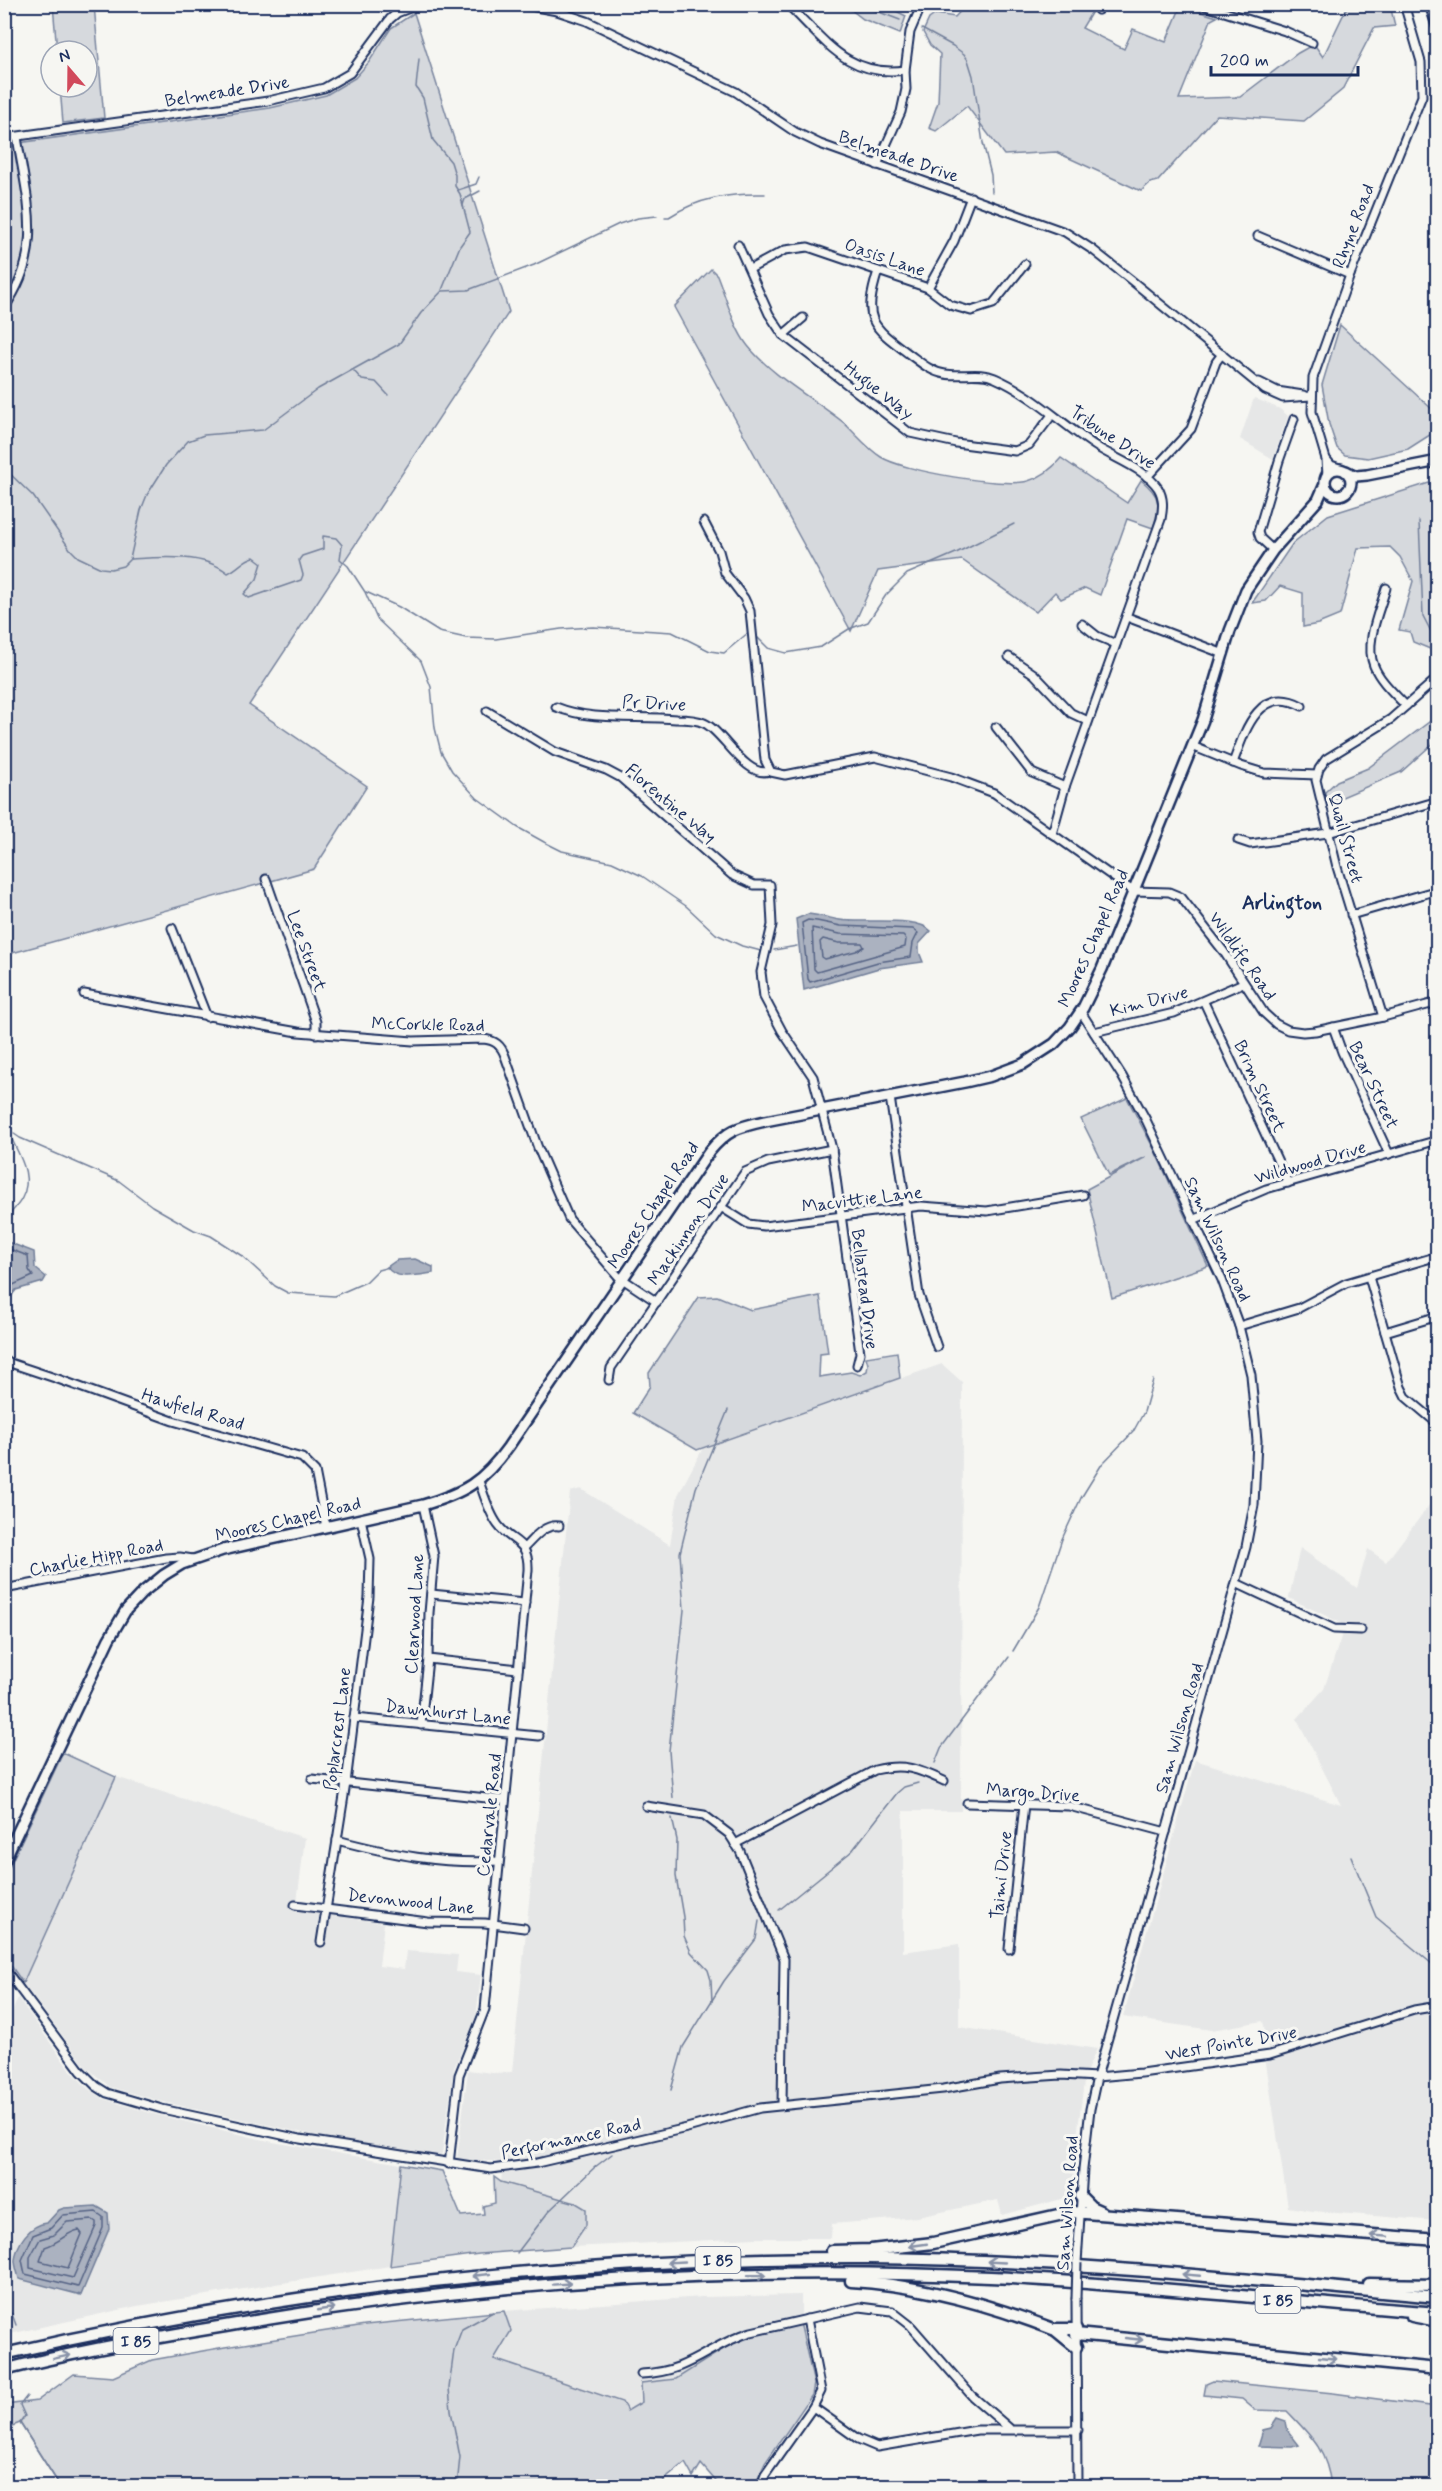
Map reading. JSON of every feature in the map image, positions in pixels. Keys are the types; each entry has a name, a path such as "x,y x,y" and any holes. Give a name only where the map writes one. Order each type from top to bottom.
{"highway":[{"path":"1431,4 1437,26"},
{"path":"1080,2196 1095,2209 1116,2215"},
{"path":"712,2260 776,2252 905,2247 961,2238 1057,2214 1078,2213 1437,2241"},
{"name":"I 85","path":"4,2354 166,2320 342,2291 507,2273 712,2260 870,2258 985,2261 1225,2278 1437,2297"},
{"path":"800,2274 923,2289 1053,2329 1437,2369"},
{"name":"I 85","path":"4,2370 206,2329 331,2309 426,2297 612,2280 800,2274 909,2274 1061,2281 1437,2313"},
{"path":"1225,2278 1376,2285 1437,2285"},
{"path":"1367,2308 1437,2321"},
{"path":"1053,2329 1076,2347"}],"main road":[{"path":"1336,496 1329,492 1326,480 1333,470 1344,470 1356,476 1367,476 1435,459"},
{"path":"1344,470 1351,478 1351,487"},
{"path":"1318,500 1345,494 1367,476"},
{"name":"Moores Chapel Road","path":"4,1861 117,1624 132,1603 151,1584 172,1569 194,1559 223,1550 423,1505 454,1495 478,1481 496,1464 709,1152 723,1136 741,1126 991,1076 1023,1064 1054,1044 1081,1012 1102,969 1210,700 1246,590 1273,550 1318,500 1326,480"}],"street":[{"path":"392,4 397,13"},
{"name":"Belmeade Drive","path":"4,138 268,101 324,88 350,73 363,58 385,24 397,13 420,4"},
{"name":"Belmeade Drive","path":"520,4 557,11 587,21 739,94 795,132 820,144 1058,229 1079,240 1222,354 1250,380 1275,395 1294,398 1311,396"},
{"path":"787,4 843,57 859,67 882,72 905,70"},
{"path":"877,165 901,112 906,89 905,70 910,32 922,4"},
{"path":"1199,4 1285,31 1312,43"},
{"name":"Rhyne Road","path":"1326,480 1326,459 1314,426 1311,396 1316,371 1350,275 1422,96 1421,62 1404,4"},
{"path":"4,308 16,291 24,273 31,240 17,137"},
{"path":"928,288 954,241 971,197"},
{"path":"1258,236 1350,275"},
{"name":"Hugue Way","path":"738,244 769,314 783,335 910,433 956,443 1015,451 1029,445 1052,415"},
{"name":"Oasis Lane","path":"750,270 785,250 801,246 818,249 928,288 958,309 971,311 986,309 1001,297 1025,264"},
{"name":"Tribune Drive","path":"878,271 871,294 870,308 873,322 886,337 936,372 994,377 1096,446 1147,477 1160,491 1163,502 1162,513 1065,787 1052,834"},
{"path":"783,335 803,318"},
{"path":"1147,477 1191,429 1214,367 1222,354"},
{"path":"1273,550 1260,538 1258,532 1294,419"},
{"path":"1326,459 1331,465 1344,470"},
{"path":"704,522 719,551 725,573 744,598 750,611 765,760 769,771 785,775 875,757 978,786 994,793 1133,891"},
{"path":"1386,588 1372,639 1371,655 1378,674 1406,706"},
{"path":"1127,617 1224,654"},
{"path":"1082,624 1097,636 1116,644"},
{"path":"1009,657 1034,674 1071,713 1088,721"},
{"name":"Quail Street","path":"1383,1017 1328,833 1317,787 1317,775 1322,764 1331,754 1364,737 1406,706 1432,683"},
{"path":"1233,763 1248,723 1260,709 1282,701 1302,706"},
{"name":"Pr Drive","path":"556,707 596,716 652,716 705,723 746,763 758,770 769,771"},
{"name":"Florentine Way","path":"488,711 555,752 606,770 621,778 732,874 754,885 770,885"},
{"path":"996,727 1032,773 1065,787"},
{"path":"1192,746 1264,773 1317,775"},
{"path":"1238,840 1250,844 1328,833 1437,801"},
{"name":"Lee Street","path":"266,879 316,1022 316,1034"},
{"name":"Bellastead Drive","path":"770,885 772,925 761,972 764,997 782,1030 807,1065 818,1089 832,1149 860,1353 857,1365"},
{"path":"1351,915 1437,890"},
{"name":"Wildlife Road","path":"1133,891 1169,892 1181,897 1224,952 1264,1013 1284,1028 1303,1032 1333,1027 1383,1017 1437,1002"},
{"path":"172,928 207,1017"},
{"name":"Kim Drive","path":"1094,1032 1161,1017 1204,1002 1243,983"},
{"name":"McCorkle Road","path":"84,994 316,1034 413,1041 483,1039 497,1043 505,1056 564,1210 587,1242 622,1279 657,1302"},
{"name":"Brim Street","path":"1204,1002 1288,1183"},
{"name":"Sam Wilson Road","path":"1077,2487 1078,2213 1088,2126 1097,2077 1236,1583 1252,1516 1257,1450 1251,1376 1239,1326 1222,1280 1132,1094 1081,1012"},
{"name":"Bear Street","path":"1333,1027 1342,1052 1389,1154"},
{"path":"890,1096 919,1294 937,1347"},
{"name":"Wildwood Drive","path":"1193,1220 1244,1197 1437,1140"},
{"name":"Mackinnon Drive","path":"609,1380 611,1368 745,1172 768,1162 832,1149"},
{"name":"Macvittie Lane","path":"721,1207 742,1221 758,1226 926,1206 982,1211 1083,1195"},
{"path":"1239,1326 1299,1308 1346,1283 1437,1256"},
{"path":"1369,1277 1406,1397 1437,1424"},
{"path":"1385,1332 1437,1316"},
{"name":"Hawfield Road","path":"4,1361 173,1421 302,1458 315,1472 326,1527"},
{"path":"478,1481 498,1526 524,1548 545,1529 553,1525 559,1526"},
{"name":"Clearwood Lane","path":"421,1725 428,1659 434,1547 423,1505"},
{"name":"Poplarcrest Lane","path":"321,1942 346,1783 370,1581 370,1559 361,1519"},
{"name":"Cedarvale Road","path":"449,2164 459,2075 484,2009 525,1603 528,1561 524,1548"},
{"name":"Charlie Hipp Road","path":"4,1589 166,1558 194,1559"},
{"path":"1236,1583 1334,1629 1361,1630"},
{"path":"431,1594 525,1603"},
{"path":"428,1659 518,1668"},
{"name":"Dawnhurst Lane","path":"354,1718 539,1736"},
{"path":"735,1844 875,1770 891,1766 915,1768 944,1781"},
{"path":"312,1779 505,1800"},
{"name":"Margo Drive","path":"967,1803 1069,1806 1166,1832"},
{"name":"Taimi Drive","path":"1009,1949 1024,1804"},
{"path":"646,1806 704,1815 717,1822 735,1844 784,1959 782,2105"},
{"path":"337,1840 410,1857 454,1861 499,1861"},
{"name":"Devonwood Lane","path":"295,1905 428,1922 492,1924 524,1928"},
{"name":"Performance Road","path":"4,1968 81,2071 96,2086 107,2092 154,2107 266,2132 449,2164 491,2169 513,2168 687,2128 746,2111 782,2105 943,2089 1000,2079 1061,2075 1097,2077"},
{"name":"West Pointe Drive","path":"1097,2077 1270,2055 1414,2010 1437,2006"},
{"path":"641,2374 678,2368 737,2336 860,2307 892,2311 910,2325 972,2396 1009,2428"},
{"path":"761,2487 771,2467 813,2407 821,2385 807,2319"},
{"path":"813,2407 858,2439 877,2446 977,2430 1009,2428 1078,2430"}],"shaded area":[{"path":"53,5 94,5 97,39 56,39"},
{"path":"845,5 884,5 906,16 900,34 863,19"},
{"path":"966,5 1096,5 1082,28 1124,49 1133,29 1166,42 1181,6 1217,17 1211,20 1179,99 1240,97 1298,53 1314,44 1323,57 1348,5 1390,5 1395,26 1374,28 1342,90 1304,121 1217,115 1158,181 1150,183 1141,191 1056,152 1004,155 967,106 936,131 929,128 938,102 940,54 930,45 923,32 929,19 936,14 955,17"},
{"path":"414,13 509,312 249,705 367,786 314,869 5,955 4,145 270,108 326,95 355,78 369,62 391,28"},
{"path":"99,62 104,118 63,123 61,99 99,99"},
{"path":"711,269 717,275 730,312 748,346 769,367 844,423 881,457 931,473 1015,483 1038,477 1061,458 1127,503 1141,480 1158,501 1153,528 1127,519 1100,595 1085,588 1061,599 1055,592 1036,612 962,560 878,571 851,631 674,307"},
{"path":"1340,325 1433,410 1433,433 1408,449 1368,458 1345,455 1337,448 1329,424 1322,385"},
{"path":"1254,398 1280,409 1288,416 1273,459 1240,439"},
{"path":"1429,483 1437,485 1437,657 1430,649 1413,642 1410,632 1399,630 1413,581 1400,557 1390,547 1358,548 1340,615 1318,624 1303,627 1303,593 1280,586 1266,601 1252,603 1293,543 1328,515"},
{"path":"1437,716 1437,740 1401,772 1326,804 1325,792 1337,781 1368,768"},
{"path":"1127,1098 1155,1151 1208,1266 1112,1298 1087,1189 1146,1157 1109,1175 1081,1119"},
{"path":"717,1296 751,1310 820,1296 828,1353 820,1354 819,1377 851,1372 860,1375 867,1371 866,1357 897,1352 900,1378 697,1450 633,1413 650,1386 649,1373 699,1297"},
{"path":"942,1364 962,1382 961,1811 903,1811 903,1952 959,1944 959,2027 1097,2049 1084,2082 1075,2152 1073,2196 1002,2215 998,2200 918,2217 832,2224 831,2238 755,2238 571,2247 586,2225 576,2203 501,2182 503,2162 457,2159 468,2070 493,2073 512,2072 570,1492 581,1489 670,1545 678,1495 703,1448"},
{"path":"1437,1495 1437,2221 1288,2207 1266,2063 1268,2046 1263,2021 1212,2030 1123,2017 1195,1760 1341,1805 1297,1719 1324,1689 1345,1625 1289,1598 1300,1548 1357,1588 1368,1549 1386,1562"},
{"path":"63,1753 116,1777 23,1983 5,1957 5,1876"},
{"path":"116,1777 305,1838 296,1910 384,1923 379,1966 404,1969 406,1951 458,1955 456,1972 481,1975 476,2017 454,2068 442,2153 439,2156 322,2137 163,2102 110,2087 86,2067 23,1983"},
{"path":"18,1998 67,2066 87,2088 104,2099 154,2114 273,2142 401,2164 390,2266 137,2306 5,2335 4,2030"},
{"path":"401,2164 442,2171 461,2216 484,2214 483,2206 495,2203 494,2177 501,2182 576,2203 586,2209 586,2225 571,2247 479,2254 390,2266"},
{"path":"801,2295 801,2317 744,2336 676,2379 641,2383 642,2402 627,2412 494,2359 511,2331 504,2311 702,2297"},
{"path":"504,2311 511,2331 494,2359 622,2402 627,2411 642,2402 641,2383 676,2379 744,2336 800,2322 814,2384 812,2395 765,2463 755,2485 720,2486 701,2464 693,2477 685,2463 657,2486 60,2486 20,2423 5,2429 5,2405 37,2401 74,2374 113,2377 152,2360 225,2347 365,2325"},
{"path":"1213,2381 1333,2393 1437,2407 1437,2486 1331,2486 1322,2453 1287,2411 1255,2410 1242,2399 1204,2395 1206,2384"}],"water":[{"path":"808,914 840,920 902,922 924,926 931,931 919,944 923,962 879,968 804,990 796,919"},
{"path":"5,1241 34,1252 35,1268 46,1277 43,1282 16,1290 5,1304"},
{"path":"415,1259 433,1267 433,1273 401,1276 387,1267 397,1260"},
{"path":"96,2206 108,2213 109,2229 81,2295 19,2279 15,2263 16,2254 21,2241 29,2231 47,2223 59,2210 64,2208"},
{"path":"1277,2419 1286,2422 1288,2431 1299,2445 1292,2447 1258,2446 1263,2430 1271,2428"}],"waterway":[{"path":"858,4 900,20"},
{"path":"922,29 953,46 968,60 973,76 992,192"},
{"path":"419,59 416,87 423,98 433,140 451,162 455,175 455,186 460,194 470,232 460,246 442,290"},
{"path":"458,190 476,184 479,177"},
{"path":"463,205 465,199 480,191"},
{"path":"665,217 691,205 715,198 739,194 765,194"},
{"path":"4,468 33,496 78,557 101,568 111,569 123,566 130,559 141,510 147,495 166,465 188,441 204,435 263,430 318,389 399,344 421,313 442,291 468,290 534,265 619,224 638,218 657,216"},
{"path":"354,371 362,380 376,382 388,395"},
{"path":"1419,521 1423,616 1438,645"},
{"path":"755,635 768,648 786,653 821,647 849,629 868,622 886,595 907,574 1014,524"},
{"path":"130,559 168,557 195,559 207,562 228,573 254,557 262,563 257,579 244,594 249,598 301,580 303,575 299,560 302,556 323,549 323,536 336,538 342,545 340,559 348,566 365,592 377,619 421,661 431,687 435,728 441,752 452,771 477,798 517,827 562,851 612,862 642,876 686,906 716,934 742,946 761,951"},
{"path":"366,592 399,607 439,632 466,638 496,639 561,629 593,627 672,632 710,651 724,653 749,632"},
{"path":"774,950 797,946"},
{"path":"4,1127 20,1138 119,1181 152,1206 194,1230 211,1236 242,1256 275,1286 288,1293 334,1296 366,1282 378,1270 389,1267"},
{"path":"4,1222 20,1201 26,1180 23,1163 8,1130"},
{"path":"1013,1651 1039,1607 1062,1539 1081,1498 1102,1464 1133,1432 1144,1412 1153,1380"},
{"path":"673,1798 669,1751 684,1610 680,1553 696,1488 728,1410"},
{"path":"935,1763 941,1748 1009,1657"},
{"path":"779,1910 852,1851 897,1793 904,1787 918,1783"},
{"path":"672,1818 677,1840 676,1876 684,1936 691,1952 708,1970 712,2002"},
{"path":"1351,1856 1376,1917 1438,1969"},
{"path":"671,2090 683,2047 724,1981 756,1939 759,1921"},
{"path":"517,2253 549,2211 612,2154"},
{"path":"4,2306 12,2314 16,2325"},
{"path":"457,2486 460,2457 449,2388 454,2350 462,2329 493,2312"},
{"path":"27,2396 20,2405 25,2416 20,2423 60,2486"}],"district":[{"name":"Arlington","path":"1282,902"}]}
